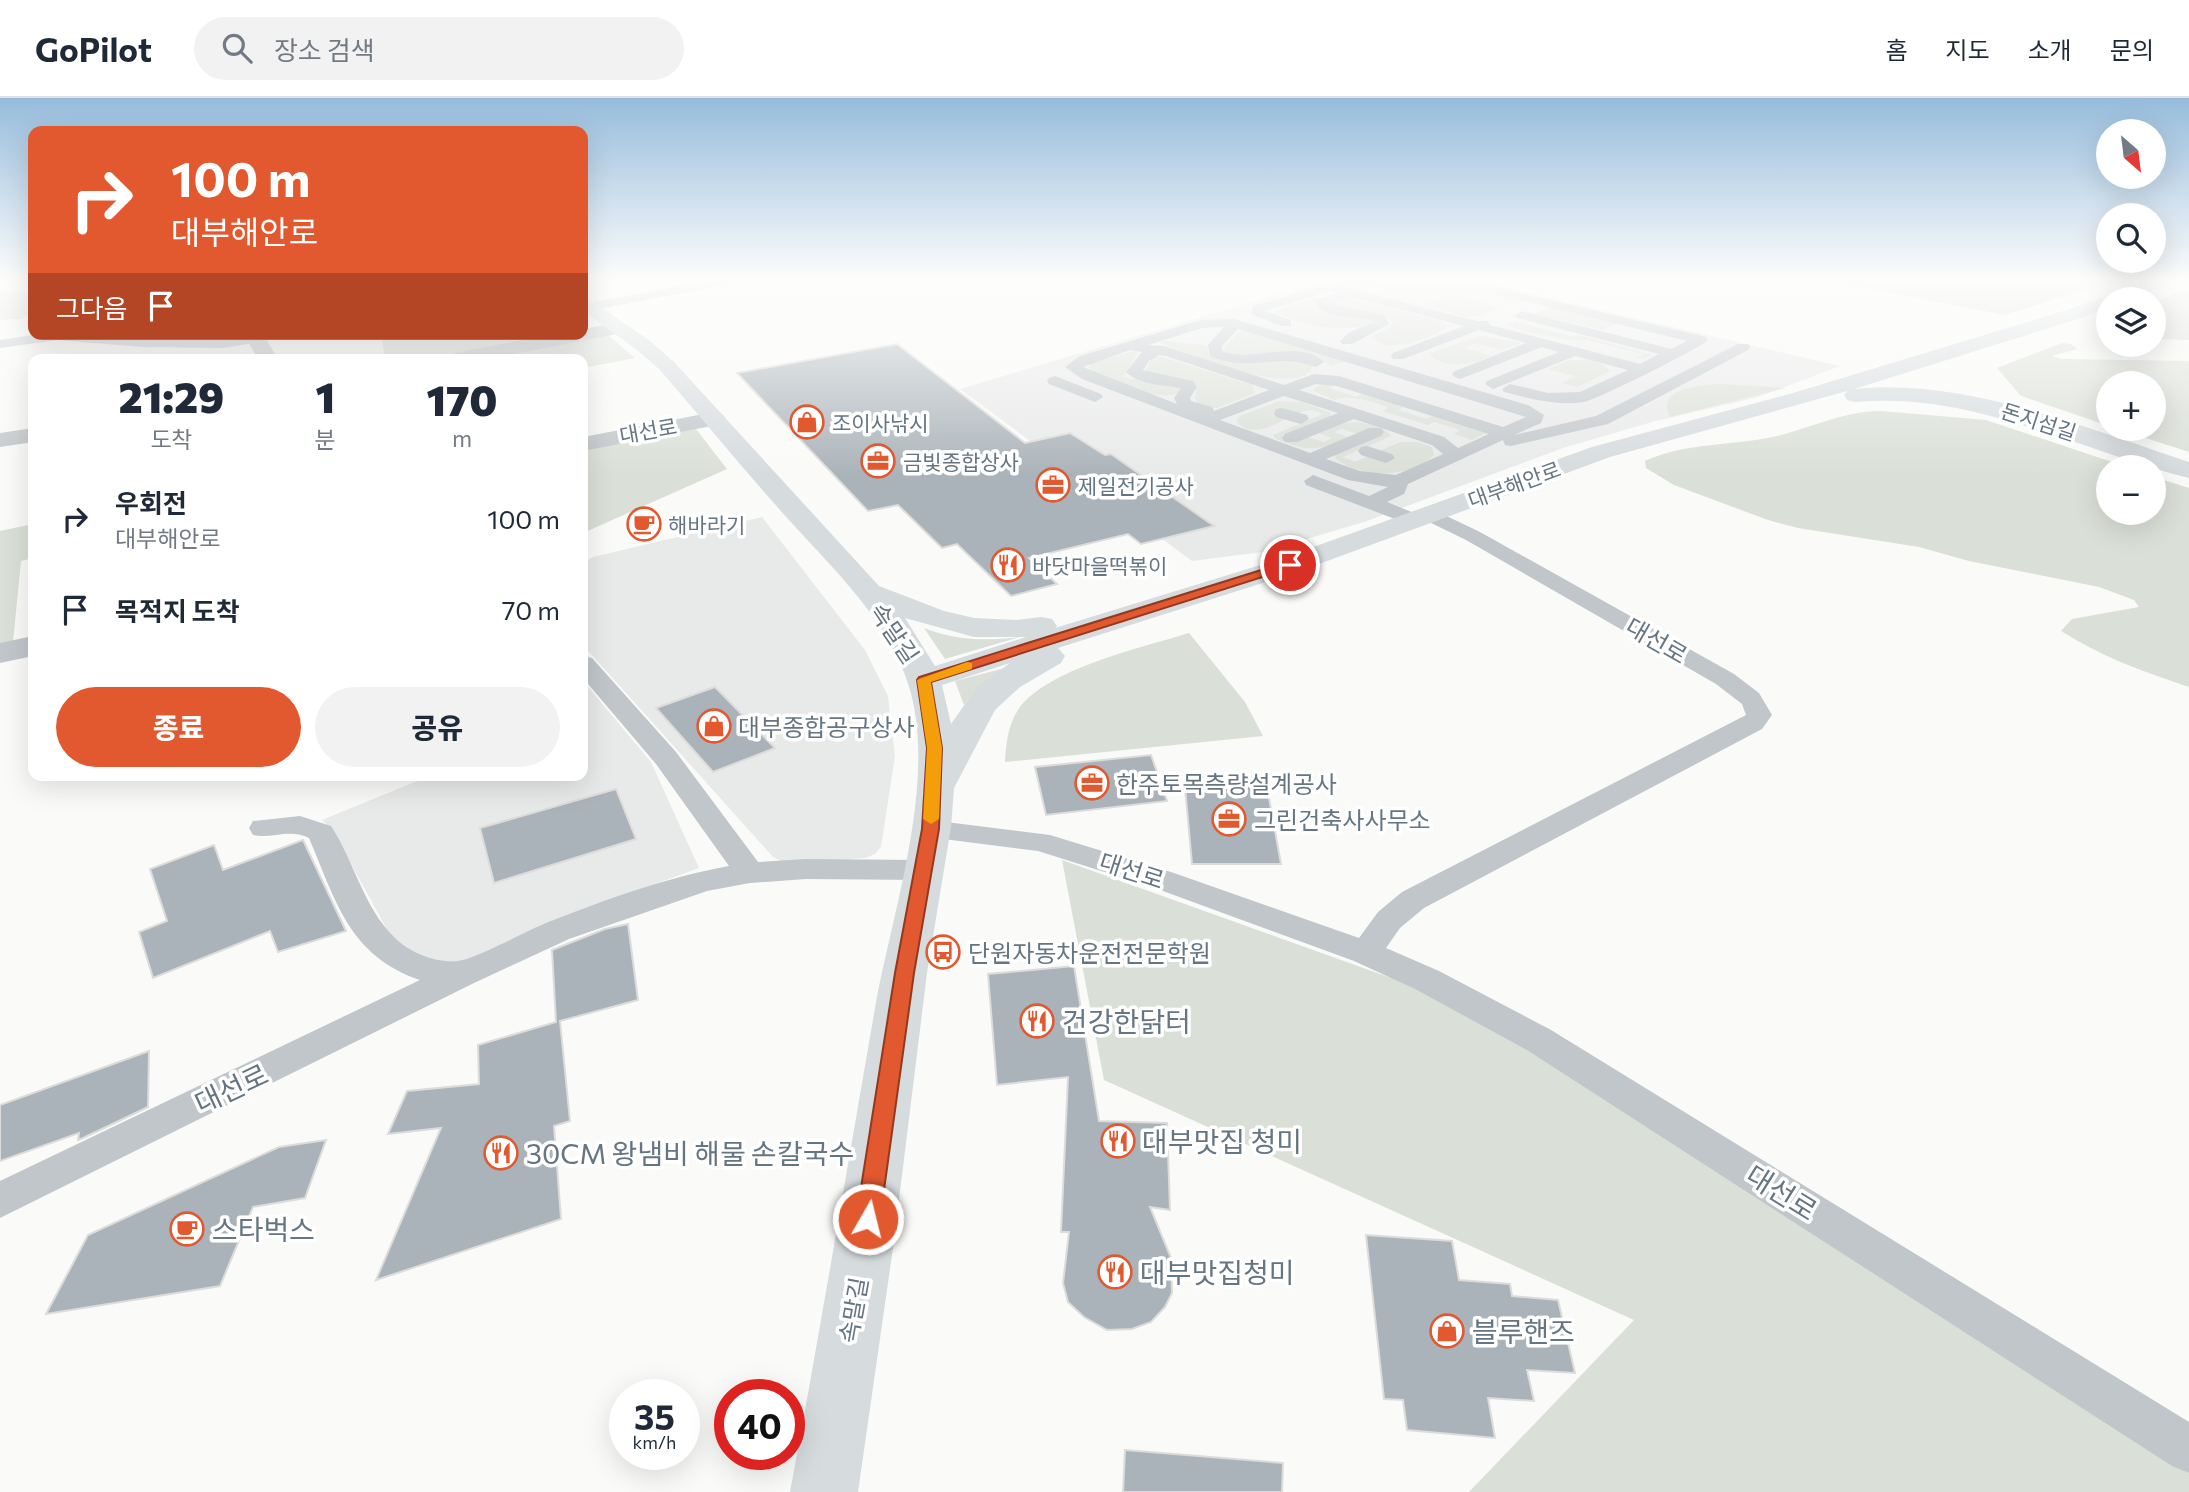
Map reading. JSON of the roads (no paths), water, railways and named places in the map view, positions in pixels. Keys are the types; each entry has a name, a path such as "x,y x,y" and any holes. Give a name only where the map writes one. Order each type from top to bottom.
{"street":[{"path":"470,354 493,346"},
{"name":"속말길","path":"640,346 667,366 866,591 899,634 924,680 935,748 930,829 824,1492"},
{"name":"대부해안로","path":"924,680 1261,574 1601,452 1769,407 1970,346"},
{"path":"1977,346 1947,368 1947,376 1964,388 2026,416"},
{"name":"돈지섬길","path":"1889,372 2189,470"},
{"path":"1665,433 1731,425 1816,403 1886,393 1947,399 2026,416"},
{"name":"대선로","path":"588,443 714,419"},
{"path":"0,440 28,436"},
{"path":"934,789 956,757 976,711 1002,684 1021,671 1088,640 1299,572 1317,555"},
{"path":"866,591 961,628 1007,630 1085,617 1210,580 1261,574"},
{"path":"0,653 28,647"}],"lane":[{"path":"1126,346 1085,359 1073,367 1087,376 1367,479 1399,481 1535,419 1536,415 1522,408"},
{"path":"1215,346 1215,353 1224,358 1240,360 1284,355 1302,356 1316,362 1321,368 1322,372 1314,379"},
{"path":"1315,346 1564,421 1590,424"},
{"path":"1364,346 1548,398 1583,397 1627,407"},
{"path":"1398,356 1425,346"},
{"path":"1460,374 1532,346"},
{"path":"1556,346 1643,369"},
{"path":"1644,346 1675,354"},
{"path":"1583,397 1690,346"},
{"path":"1477,446 1590,424 1743,347"},
{"path":"1120,348 1159,349 1412,432 1445,444 1451,451 1450,459"},
{"path":"1159,349 1138,363 1134,369 1136,374 1187,384 1189,387 1182,398 1185,405 1191,408 1204,411 1234,409"},
{"path":"1486,350 1507,356"},
{"path":"1493,384 1573,351"},
{"path":"1205,420 1365,361"},
{"path":"1531,368 1561,377"},
{"path":"1314,379 1339,381 1505,433"},
{"path":"1055,382 1210,441"},
{"path":"1282,413 1323,439"},
{"path":"1254,438 1353,413"},
{"path":"1343,432 1386,458"},
{"path":"1311,459 1412,432"},
{"path":"1299,475 1370,503 1422,517"},
{"path":"1370,503 1397,490 1399,481"},
{"name":"대선로","path":"1366,953 1389,920 1413,900 1753,724 1759,715 1757,705 1746,693 1725,679 1473,536 1422,517"},
{"path":"588,674 666,758 750,873"},
{"name":"대선로","path":"262,828 291,824 312,827 321,834 369,933 387,953 432,973 462,974"},
{"name":"대선로","path":"930,829 1008,836 1075,851 1188,888 1366,953 1438,985 1539,1040 2189,1449"},
{"name":"대선로","path":"0,1200 462,974 558,931 704,881 750,873 806,869 923,870"}],"place":[{"name":"조이사낚시","path":"807,422"},
{"name":"금빛종합상사","path":"878,461"},
{"name":"제일전기공사","path":"1053,485"},
{"name":"해바라기","path":"644,524"},
{"name":"바닷마을떡볶이","path":"1008,565"},
{"name":"대부종합공구상사","path":"714,726"},
{"name":"한주토목측량설계공사","path":"1092,783"},
{"name":"그린건축사사무소","path":"1229,819"},
{"name":"단원자동차운전전문학원","path":"943,952"},
{"name":"건강한닭터","path":"1037,1021"},
{"name":"대부맛집 청미","path":"1118,1141"},
{"name":"30CM 왕냄비 해물 손칼국수","path":"501,1153"},
{"name":"스타벅스","path":"187,1229"},
{"name":"대부맛집청미","path":"1115,1272"},
{"name":"블루핸즈","path":"1447,1331"}]}
